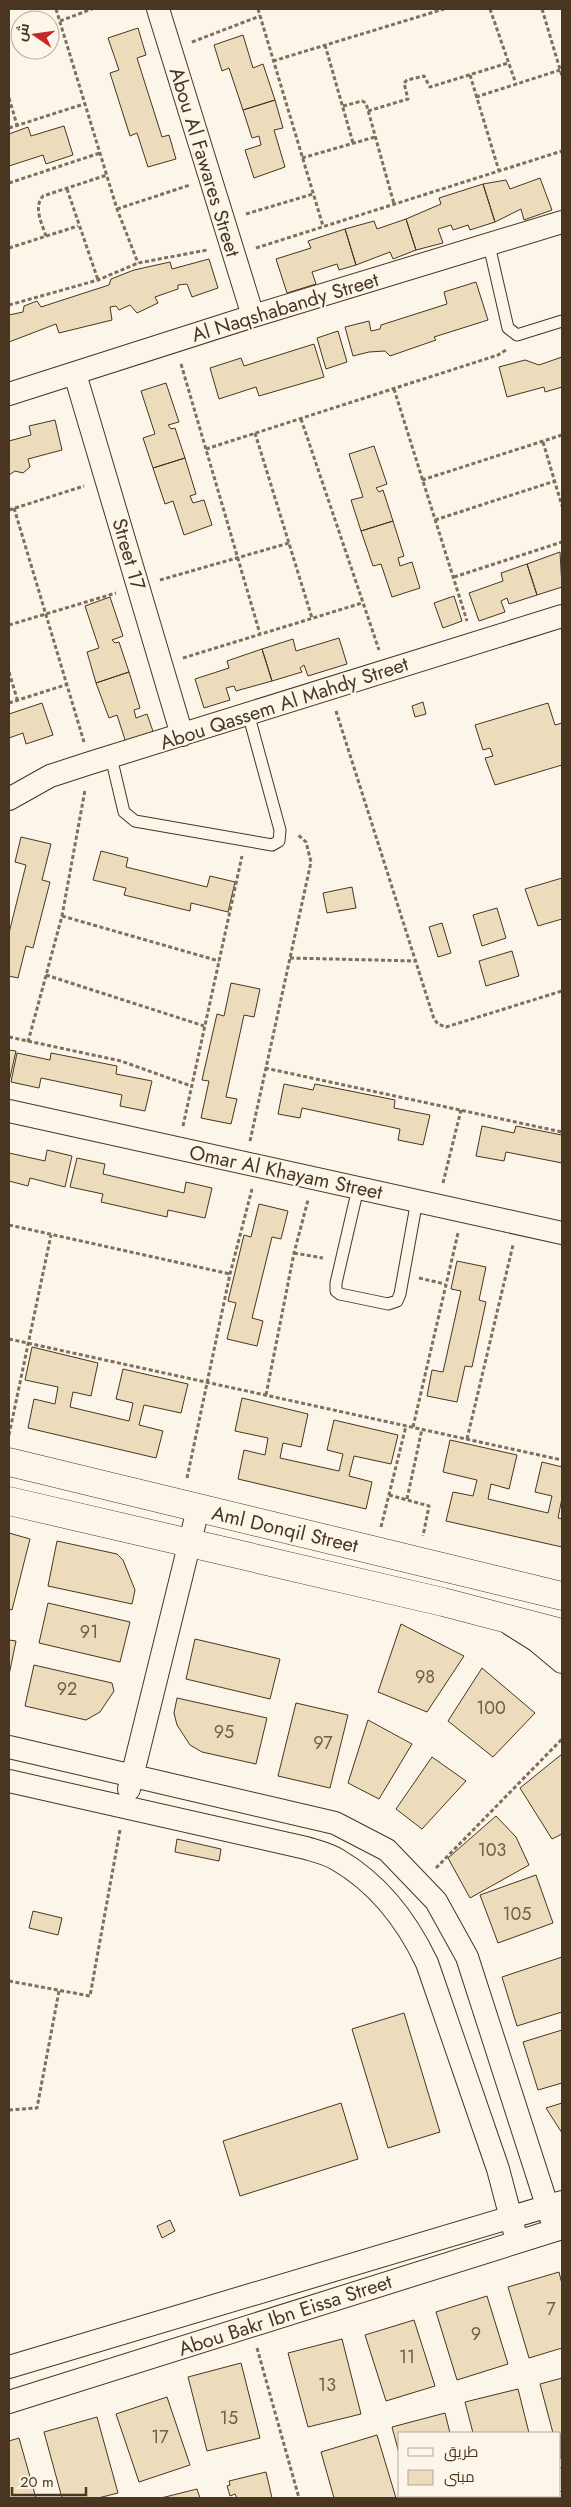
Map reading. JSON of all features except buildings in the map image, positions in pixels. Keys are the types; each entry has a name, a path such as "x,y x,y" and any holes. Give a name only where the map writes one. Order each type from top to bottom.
{"street":[{"name":"Abou Al Fawares Street","path":"158,9 253,316"},
{"name":"Al Naqshabandy Street","path":"9,394 253,316 562,222"},
{"name":"Street 17","path":"75,374 182,735"},
{"name":"Abou Qassem Al Mahdy Street","path":"9,799 50,776 328,687 562,616"},
{"name":"Omar Al Khayam Street","path":"9,1112 562,1233"},
{"name":"Aml Donqil Street","path":"9,1462 562,1596"},
{"name":"Aml Donqil Street","path":"9,1501 562,1632"},
{"path":"124,1807 190,1544 189,1507"},
{"path":"501,1617 537,1641 562,1662"},
{"path":"9,1747 335,1823 388,1850 436,1901 467,1956 555,2204 559,2229"},
{"path":"9,1781 306,1848 336,1859 369,1881 390,1902 414,1935 428,1963 498,2169 517,2241"},
{"name":"Abou Bakr Ibn Eissa Street","path":"9,2367 555,2204"},
{"name":"Abou Bakr Ibn Eissa Street","path":"9,2402 559,2229"}],"lane":[{"path":"489,245 508,328 517,335 562,321"},
{"path":"112,757 124,812 135,822 272,845 279,840 280,830 248,713"},
{"path":"358,1188 340,1261 336,1291 340,1294 388,1304 397,1301 428,1203"}],"path":[{"path":"92,9 60,21 106,175 138,263"},
{"path":"258,9 324,226"},
{"path":"273,61 444,9"},
{"path":"490,9 516,84"},
{"path":"542,9 562,76"},
{"path":"171,51 260,16"},
{"path":"325,45 353,143"},
{"path":"368,112 408,99 404,83 407,80 424,76 430,87 508,63"},
{"path":"476,97 560,70"},
{"path":"470,75 500,171"},
{"path":"9,98 17,125"},
{"path":"342,106 365,101 394,204"},
{"path":"9,128 85,104"},
{"path":"302,158 376,137"},
{"path":"9,305 98,280 138,263 233,250 324,226 562,151"},
{"path":"9,183 100,153"},
{"path":"46,236 38,208 39,201 43,196 106,175"},
{"path":"117,209 210,178"},
{"path":"67,189 78,226 98,280"},
{"path":"224,221 314,194"},
{"path":"9,248 78,226"},
{"path":"206,449 498,356 506,350 517,335"},
{"path":"174,341 260,634"},
{"path":"394,389 474,643"},
{"path":"301,419 386,670"},
{"path":"255,433 312,618"},
{"path":"422,480 562,435"},
{"path":"543,442 562,506"},
{"path":"9,510 107,479"},
{"path":"435,520 555,481"},
{"path":"14,508 90,763 62,916 28,1042"},
{"path":"454,576 562,542"},
{"path":"161,664 362,603"},
{"path":"9,672 18,702"},
{"path":"9,703 18,702 68,684"},
{"path":"328,687 434,1019 438,1024 446,1026 562,991"},
{"path":"189,1507 208,1383 252,1165 265,1068 312,862 310,852 302,839 290,831 280,830"},
{"path":"178,1149 245,840"},
{"path":"62,916 219,961"},
{"path":"290,958 415,961"},
{"path":"46,975 204,1026"},
{"path":"9,1037 121,1061 192,1086"},
{"path":"265,1068 562,1132"},
{"path":"428,1203 461,1110"},
{"path":"266,1395 294,1253 313,1179"},
{"path":"413,1428 445,1284 464,1211"},
{"path":"467,1439 518,1224"},
{"path":"9,1226 230,1274"},
{"path":"9,1435 50,1235"},
{"path":"294,1253 340,1261"},
{"path":"404,1274 445,1284"},
{"path":"9,1339 562,1460"},
{"path":"375,1550 406,1426"},
{"path":"407,1500 422,1430"},
{"path":"389,1495 429,1506 417,1560"},
{"path":"421,1883 562,1739"},
{"path":"9,1982 88,1997 92,1993 124,1807"},
{"path":"9,2110 37,2108 59,1991"},
{"path":"251,2326 300,2498"}]}
